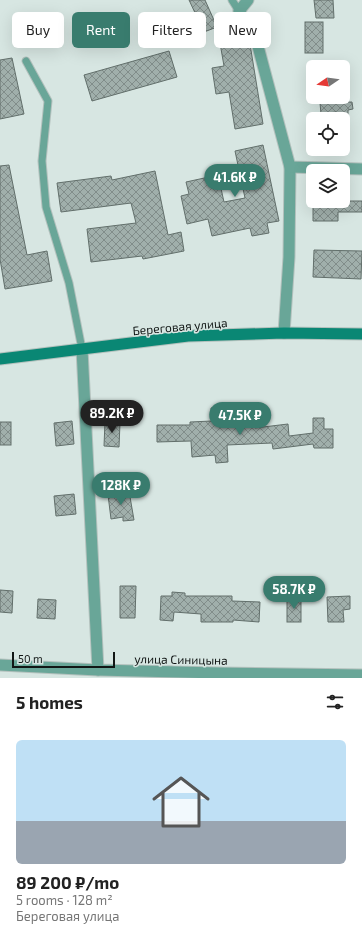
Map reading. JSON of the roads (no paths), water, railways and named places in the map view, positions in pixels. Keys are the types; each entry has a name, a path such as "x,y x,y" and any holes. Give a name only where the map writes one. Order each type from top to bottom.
{"main road":[{"name":"Береговая улица","path":"0,359 188,336 284,333 362,334"}],"street":[{"path":"248,0 239,11 255,35 290,167 289,258 284,333"},
{"path":"290,167 362,169"},
{"path":"82,349 98,670"},
{"name":"улица Синицына","path":"0,665 98,670 362,675"}],"lane":[{"path":"232,0 239,11"},
{"path":"26,61 48,101 42,161 46,207 69,283 82,349"}]}
